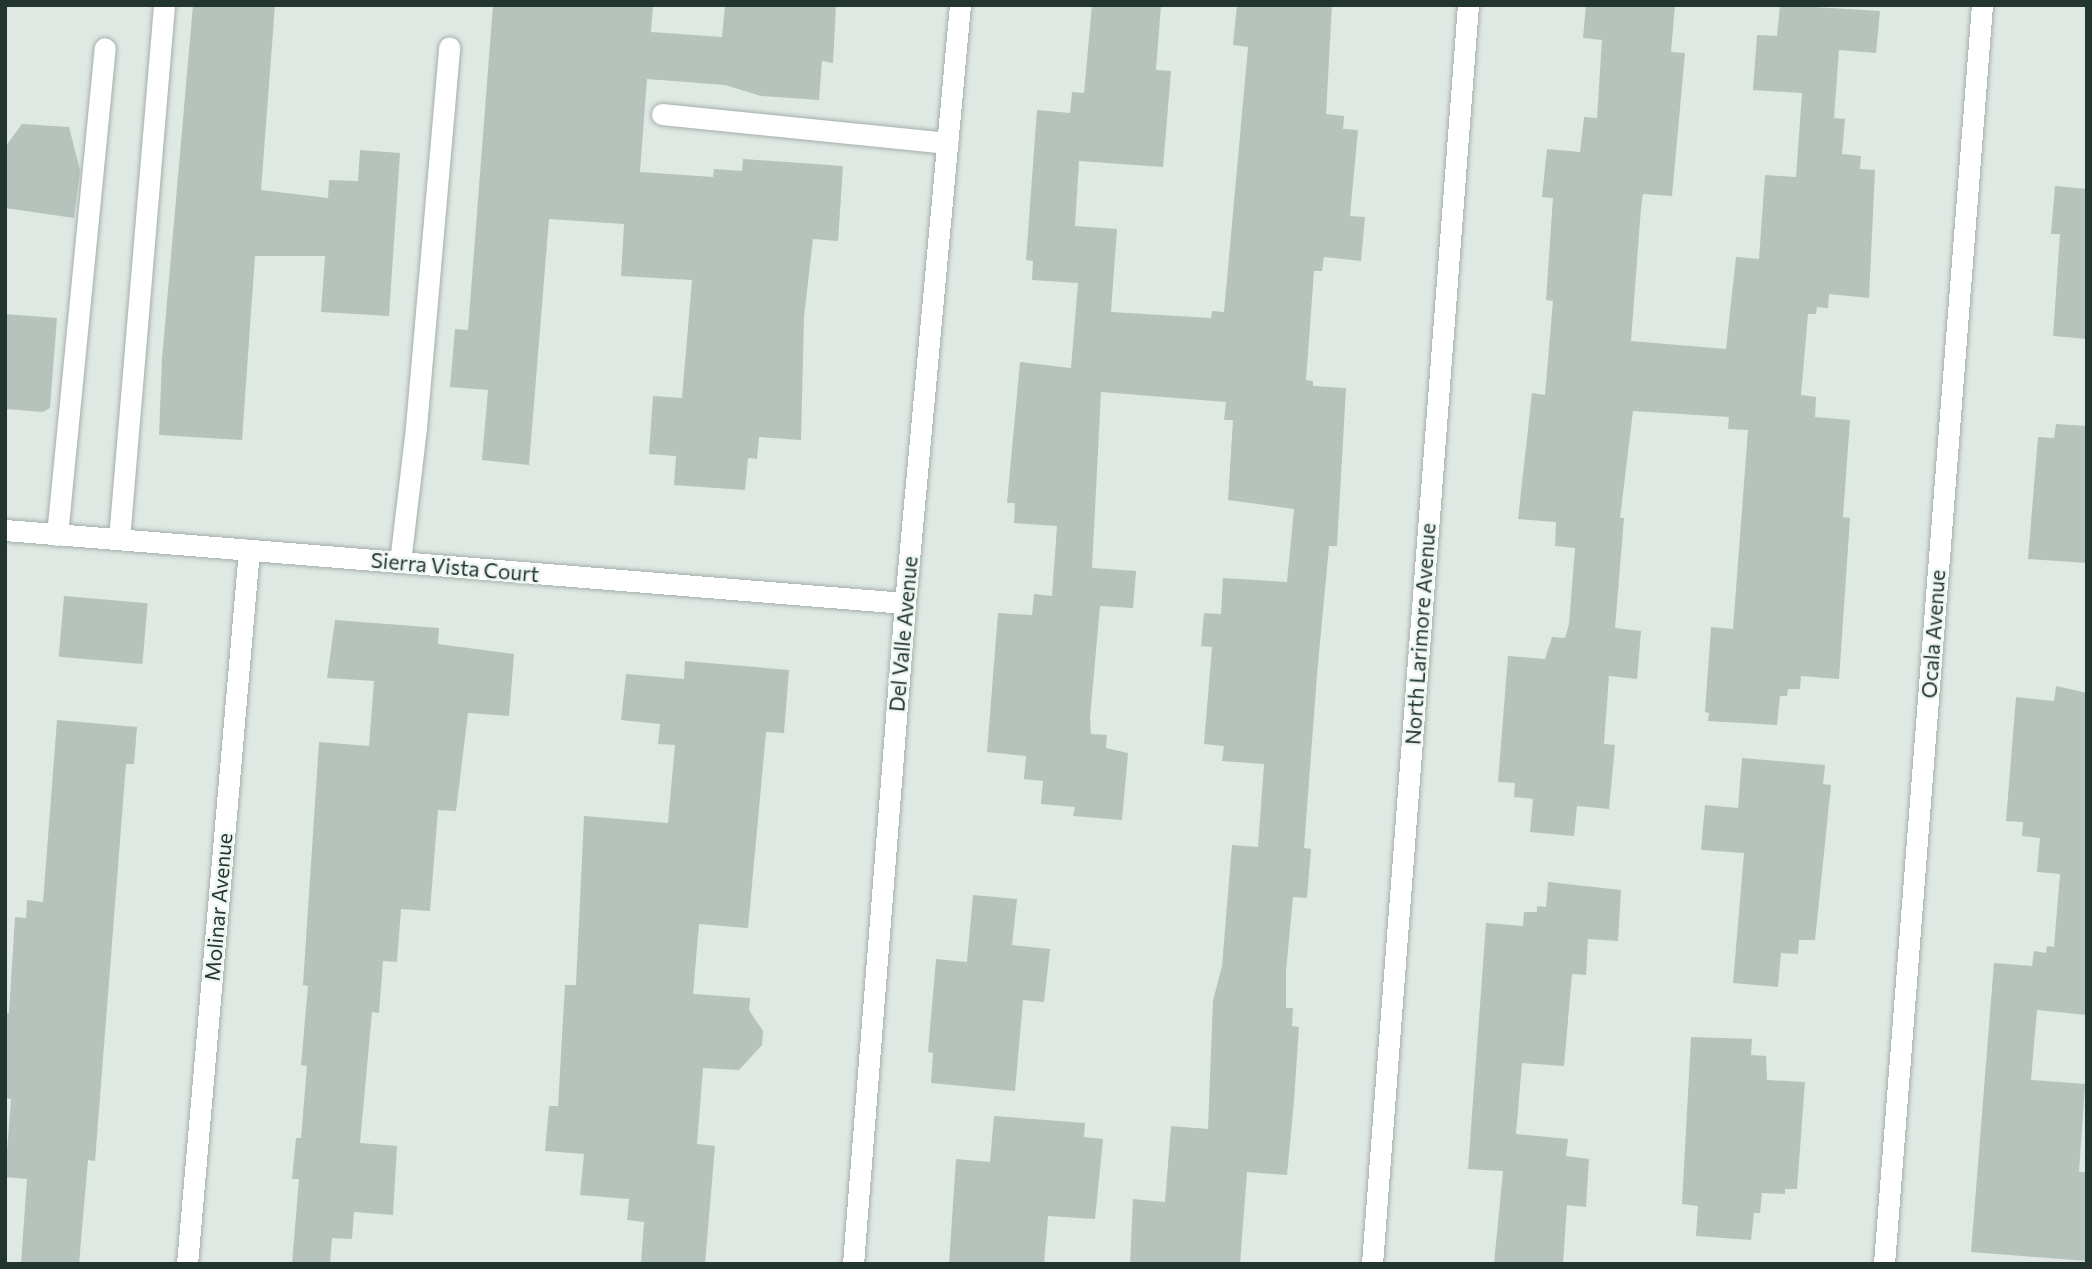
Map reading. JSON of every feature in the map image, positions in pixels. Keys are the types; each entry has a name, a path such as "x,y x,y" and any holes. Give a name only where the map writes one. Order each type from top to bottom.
{"street":[{"path":"119,539 164,5"},
{"name":"Del Valle Avenue","path":"853,1264 905,603 960,5"},
{"name":"North Larimore Avenue","path":"1372,1264 1468,5"},
{"name":"Ocala Avenue","path":"1884,1264 1982,5"},
{"path":"400,562 416,428 434,175 449,47"},
{"path":"57,535 105,48"},
{"path":"662,114 948,143"},
{"name":"Sierra Vista Court","path":"5,530 905,603"},
{"name":"Molinar Avenue","path":"187,1264 249,550"}],"building":[{"path":"193,5 275,5 261,190 328,198 329,180 358,181 360,150 400,153 389,316 321,312 325,256 255,256 242,440 159,435 162,359"},
{"path":"493,5 653,5 651,32 722,37 725,5 836,5 833,63 822,61 819,100 761,96 725,85 647,79 640,172 713,177 714,169 742,171 743,159 843,166 838,241 813,239 804,317 801,440 759,437 757,459 748,458 745,490 674,485 676,456 649,454 653,396 682,398 692,280 621,276 624,224 549,219 529,465 482,460 488,390 450,387 455,329 468,330"},
{"path":"1092,5 1161,5 1156,70 1171,71 1163,167 1079,161 1075,226 1117,229 1111,312 1211,318 1212,311 1224,312 1248,47 1233,45 1237,5 1332,5 1326,114 1344,116 1343,129 1358,130 1350,216 1365,217 1361,261 1324,257 1322,271 1314,271 1306,380 1313,381 1313,386 1346,388 1337,546 1329,546 1317,675 1304,848 1311,849 1307,898 1293,897 1286,971 1286,1008 1293,1008 1292,1026 1299,1027 1287,1175 1247,1172 1240,1264 1130,1264 1133,1199 1165,1202 1171,1126 1208,1129 1213,1001 1222,966 1232,845 1258,847 1264,764 1222,761 1224,746 1204,744 1212,647 1201,646 1204,613 1221,614 1223,578 1287,582 1294,509 1228,500 1233,420 1224,420 1226,402 1101,392 1092,568 1136,571 1133,608 1100,606 1090,718 1091,734 1107,735 1106,748 1128,753 1122,820 1073,816 1075,807 1041,804 1043,781 1024,779 1026,756 987,752 998,613 1032,615 1034,594 1052,596 1057,526 1014,523 1015,503 1007,503 1020,362 1071,368 1078,283 1032,280 1033,261 1026,260 1037,110 1070,113 1072,92 1084,93"},
{"path":"1586,5 1675,5 1671,52 1685,53 1672,196 1643,194 1631,341 1726,349 1736,257 1759,259 1765,175 1796,177 1802,93 1753,90 1757,35 1777,36 1780,5 1880,11 1876,53 1839,50 1834,118 1845,119 1842,154 1861,156 1860,169 1875,170 1869,298 1829,294 1828,308 1817,307 1816,314 1808,314 1801,395 1816,397 1815,417 1850,420 1843,517 1850,518 1839,679 1801,676 1800,689 1788,689 1787,696 1780,696 1777,725 1708,721 1709,713 1705,712 1711,627 1733,629 1748,430 1728,429 1729,417 1633,411 1620,518 1624,518 1615,628 1641,631 1637,679 1609,676 1604,744 1615,745 1609,809 1577,806 1574,836 1530,832 1533,799 1514,797 1515,783 1498,782 1508,656 1545,659 1552,637 1565,638 1569,624 1575,548 1555,546 1556,522 1518,519 1532,393 1545,395 1553,301 1546,300 1553,198 1542,197 1547,149 1580,152 1584,117 1597,118 1602,40 1583,38"},
{"path":"22,124 69,127 80,170 74,218 5,208 5,147"},
{"path":"2055,186 2087,189 2087,339 2053,336 2060,234 2051,234"},
{"path":"5,314 57,318 50,408 43,412 6,409"},
{"path":"2056,424 2087,426 2087,563 2028,559 2038,437 2054,438"},
{"path":"64,596 148,603 142,664 59,657"},
{"path":"335,620 439,628 438,644 514,654 509,716 468,713 456,811 438,810 430,911 401,909 397,962 383,961 379,1013 372,1012 360,1143 397,1146 393,1215 354,1212 352,1239 332,1238 330,1264 292,1264 299,1179 292,1179 296,1138 301,1138 307,1066 301,1065 308,986 303,985 319,742 369,746 374,681 327,678"},
{"path":"685,661 789,670 784,733 766,732 748,928 699,924 693,994 750,998 749,1010 763,1031 762,1045 739,1070 703,1068 697,1144 715,1146 705,1264 641,1264 644,1222 627,1220 629,1199 580,1195 584,1154 545,1151 549,1106 558,1106 565,985 576,985 584,816 668,823 675,745 658,744 660,724 621,720 626,674 684,679"},
{"path":"2056,686 2087,693 2087,1015 2037,1010 2031,1080 2085,1084 2079,1172 2087,1172 2087,1261 1971,1252 1994,963 2032,966 2034,951 2046,953 2047,946 2054,947 2060,874 2037,872 2040,838 2022,836 2023,822 2006,821 2016,697 2054,701"},
{"path":"57,720 137,727 134,764 126,764 95,1161 88,1160 79,1264 21,1264 27,1179 5,1177 11,1099 5,1098 5,1013 9,1013 15,917 26,918 27,900 43,902"},
{"path":"1742,758 1825,765 1823,784 1831,785 1815,940 1799,940 1798,954 1781,953 1778,987 1733,983 1744,853 1701,850 1705,805 1738,808"},
{"path":"1548,882 1621,890 1618,941 1588,939 1586,975 1572,974 1564,1066 1522,1063 1516,1134 1568,1139 1566,1156 1589,1159 1586,1207 1567,1205 1563,1264 1494,1264 1503,1171 1468,1169 1486,923 1523,926 1524,912 1537,912 1537,906 1546,907"},
{"path":"973,895 1017,899 1012,945 1050,949 1044,1002 1023,1000 1015,1091 931,1083 933,1053 928,1052 936,959 967,962"},
{"path":"1691,1037 1752,1039 1751,1055 1766,1056 1767,1080 1805,1082 1797,1189 1785,1189 1785,1194 1762,1193 1760,1213 1754,1213 1751,1240 1696,1236 1698,1206 1682,1204"},
{"path":"994,1116 1085,1123 1084,1137 1103,1139 1095,1219 1048,1216 1044,1264 949,1264 956,1159 990,1162"}]}
